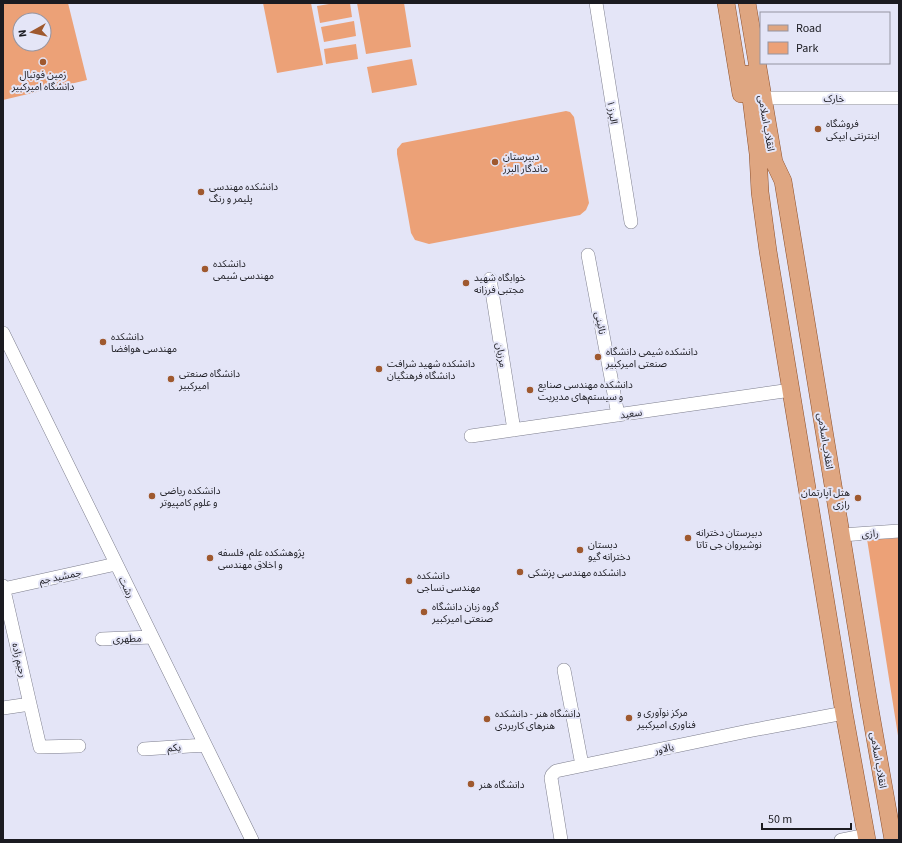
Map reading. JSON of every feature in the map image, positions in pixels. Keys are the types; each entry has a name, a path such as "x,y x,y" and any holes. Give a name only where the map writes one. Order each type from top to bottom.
{"main road":[{"path":"726,3 750,154 760,192"},
{"path":"737,3 753,45"},
{"path":"747,3 753,45"},
{"path":"753,45 754,3"},
{"name":"انقلاب اسلامی","path":"753,45 760,192 844,713 866,837"},
{"name":"انقلاب اسلامی","path":"753,45 774,162 783,181 868,698 893,840"},
{"path":"764,64 783,181"}],"street":[{"name":"البرز ۱","path":"596,3 631,222"},
{"name":"خارک","path":"770,98 899,98"},
{"name":"نائینی","path":"588,255 618,415"},
{"name":"مرزبان","path":"490,279 514,430"},
{"name":"رشت","path":"3,333 204,745 252,840"},
{"name":"سعید","path":"471,436 791,390"},
{"name":"رازی","path":"841,535 899,531"},
{"name":"جمشید جم","path":"3,588 116,564"},
{"name":"رحیم زاده","path":"3,588 40,747 79,746"},
{"name":"مطهری","path":"102,639 152,637"},
{"path":"564,670 582,765"},
{"path":"3,708 30,704"},
{"name":"بالاور","path":"561,840 552,775 556,771 740,732 844,713"},
{"name":"یکم","path":"144,749 204,745"},
{"path":"841,840 866,837"}],"green space":[{"name":"زمین فوتبال دانشگاه امیرکبیر","path":"3,3 68,3 87,80 3,100"},
{"path":"263,3 311,3 323,65 277,73"},
{"path":"335,3 350,3 352,17 320,23 317,6"},
{"path":"357,3 404,3 411,47 366,54"},
{"path":"354,21 356,36 324,42 321,27"},
{"path":"356,44 358,59 326,64 324,49"},
{"path":"412,59 417,85 372,93 367,67"},
{"path":"566,111 570,112 574,117 589,203 586,210 580,215 429,244 415,240 411,233 397,154 397,149 402,143"},
{"path":"899,538 899,742 867,539"}],"place":[{"name":"زمین فوتبال دانشگاه امیرکبیر","path":"43,62"},
{"name":"فروشگاه اینترنتی ایپکی","path":"818,129"},
{"name":"دبیرستان ماندگار البرز","path":"495,162"},
{"name":"دانشکده مهندسی پلیمر و رنگ","path":"201,192"},
{"name":"دانشکده مهندسی شیمی","path":"205,269"},
{"name":"خوابگاه شهيد مجتبى فرزانه","path":"466,283"},
{"name":"دانشکده مهندسی هوافضا","path":"103,342"},
{"name":"دانشکده شیمی دانشگاه صنعتی امیرکبیر","path":"598,357"},
{"name":"دانشکده شهید شرافت دانشگاه فرهنگیان","path":"379,369"},
{"name":"دانشگاه صنعتی امیرکبیر","path":"171,379"},
{"name":"دانشکده مهندسی صنایع و سیستم‌های مدیریت","path":"530,390"},
{"name":"دانشکده ریاضی و علوم کامپیوتر","path":"152,496"},
{"name":"هتل آپارتمان رازی","path":"858,498"},
{"name":"دبیرستان دخترانه نوشیروان جی تاتا","path":"688,538"},
{"name":"دبستان دخترانه گیو","path":"580,550"},
{"name":"پژوهشکده علم، فلسفه و اخلاق مهندسی","path":"210,558"},
{"name":"دانشکده مهندسی پزشکی","path":"520,572"},
{"name":"دانشکده مهندسی نساجی","path":"409,581"},
{"name":"گروه زبان دانشگاه صنعتی امیرکبیر","path":"424,612"},
{"name":"مرکز نوآوری و فناوری امیرکبیر","path":"629,718"},
{"name":"دانشگاه هنر - دانشکده هنرهای کاربردی","path":"487,719"},
{"name":"دانشگاه هنر","path":"471,784"}]}
